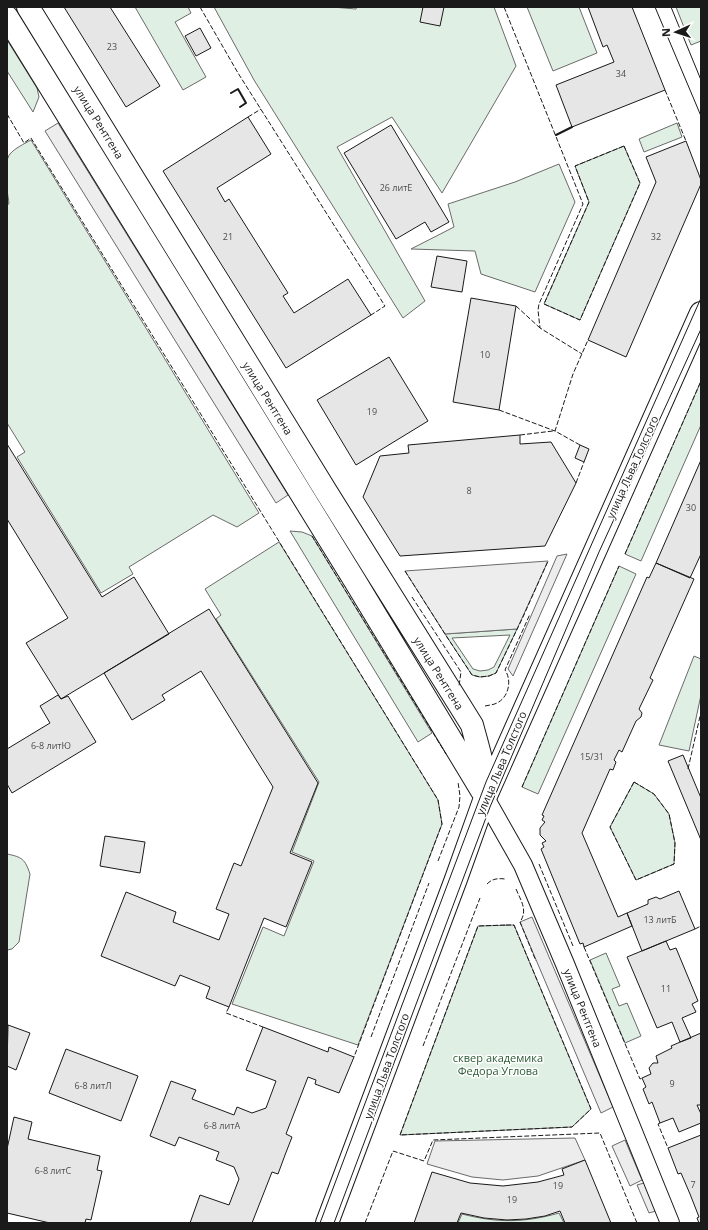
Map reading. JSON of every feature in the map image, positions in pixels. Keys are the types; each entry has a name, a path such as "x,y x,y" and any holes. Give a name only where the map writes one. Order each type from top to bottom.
{"street":[{"name":"улица Рентгена","path":"28,7 327,494 472,725 486,782 485,798"},
{"name":"улица Рентгена","path":"7,17 351,575 460,755 523,865 565,964 670,1223"},
{"name":"улица Льва Толстого","path":"327,1223 485,798 701,313"}],"green space":[{"path":"135,7 188,7 191,13 175,22 206,77 183,90"},
{"path":"214,7 332,7 356,9 357,7 494,7 516,66 442,193 392,117 337,147 425,301 403,318 254,80"},
{"path":"527,7 579,7 597,53 553,71"},
{"path":"676,7 701,7 701,41 691,45"},
{"path":"7,40 37,88 39,97 33,112 7,71"},
{"path":"677,123 682,137 644,152 639,139"},
{"path":"31,140 259,513 237,527 213,515 129,567 133,574 101,593 17,457 25,452 7,423 7,206 9,203 6,177 7,163 12,152"},
{"path":"624,146 640,183 580,320 544,304 589,202 575,166"},
{"path":"559,164 575,202 535,292 481,274 475,251 411,249 454,227 448,204 515,182"},
{"path":"701,381 701,425 641,561 625,554"},
{"path":"290,531 302,532 312,536 432,733 418,742"},
{"path":"279,542 438,800 442,824 358,1045 232,1004 263,927 284,936 314,861 292,852 319,782 216,619 221,615 205,589"},
{"path":"619,566 636,574 538,794 522,787"},
{"path":"517,629 496,673 489,676 480,677 472,675 445,634","holes":["510,635 494,667 488,670 480,671 473,669 452,638"]},
{"path":"694,656 701,659 701,695 689,751 659,745"},
{"path":"634,782 654,794 669,814 675,843 674,864 636,880 610,827"},
{"path":"7,854 20,858 26,865 30,874 19,942 12,949 7,950"},
{"name":"сквер академика Федора Углова","path":"514,925 591,1109 572,1127 400,1135 478,926"},
{"path":"606,953 620,986 612,989 619,1006 627,1003 641,1036 625,1043 590,960"},
{"path":"559,1213 564,1223 458,1223 462,1214 487,1219 510,1221 534,1219"}],"shaded area":[{"path":"58,123 288,495 276,503 45,131"},
{"path":"567,554 513,676 508,669 557,556"},
{"path":"548,561 517,629 445,634 405,571"},
{"path":"532,917 613,1107 601,1113 520,922"},
{"path":"575,1138 585,1160 538,1176 503,1180 472,1177 427,1164 435,1141"},
{"path":"625,1140 642,1180 630,1186 612,1146"},
{"path":"644,1183 656,1211 649,1213 637,1185"}],"building":[{"path":"64,7 110,7 160,86 126,107"},
{"path":"423,7 444,7 440,26 420,22"},
{"path":"588,7 632,7 665,90 572,127 556,85 614,62 607,45 603,47"},
{"path":"200,28 211,48 196,56 185,36"},
{"path":"248,117 271,154 217,188 225,202 229,199 288,293 283,296 294,313 348,279 371,315 286,368 163,171"},
{"path":"391,125 449,222 431,232 425,222 396,239 344,153"},
{"path":"686,141 701,180 701,184 626,357 588,340 656,182 646,157"},
{"path":"437,256 467,261 462,292 431,287"},
{"path":"471,298 516,306 499,410 453,402"},
{"path":"389,357 428,421 356,465 317,400"},
{"path":"520,435 520,444 551,442 576,483 545,546 400,556 363,497 380,456 409,453 408,445"},
{"path":"7,444 102,597 134,577 169,634 61,699 26,643 68,618 7,519"},
{"path":"580,445 589,449 584,462 575,458"},
{"path":"701,460 701,554 690,578 656,563"},
{"path":"656,563 694,579 650,678 653,680 639,709 642,713 641,717 636,721 622,752 619,750 614,760 616,762 613,770 610,769 582,833 618,917 627,913 632,926 584,947 583,943 580,944 541,849 544,847 542,843 546,841 540,835 540,828 545,822 542,820 544,816 542,815 647,577 649,578"},
{"path":"209,609 318,783 290,853 312,862 286,927 264,918 229,1007 206,998 210,987 180,975 175,986 101,956 126,892 176,912 173,922 219,940 229,914 216,909 234,863 241,866 273,787 201,671 162,695 165,700 132,720 104,673"},
{"path":"58,695 61,699 68,696 96,742 12,793 7,784 7,749 50,723 40,706"},
{"path":"683,755 701,798 701,840 668,761"},
{"path":"105,836 145,842 140,873 100,866"},
{"path":"679,891 695,929 642,951 627,913 648,904 648,900 656,897 660,899"},
{"path":"666,941 670,950 676,948 698,1001 692,1004 696,1012 682,1018 691,1038 680,1042 672,1022 657,1028 627,957"},
{"path":"8,1025 30,1033 16,1070 7,1066"},
{"path":"263,1027 328,1052 329,1047 354,1057 339,1093 315,1084 316,1080 308,1077 286,1134 292,1137 278,1174 272,1172 252,1223 190,1223 200,1195 229,1205 239,1179 234,1167 216,1160 219,1152 179,1137 175,1146 150,1136 171,1081 196,1090 192,1099 234,1115 237,1107 252,1113 266,1108 276,1081 246,1070"},
{"path":"701,1033 701,1105 697,1105 701,1114 701,1123 679,1132 673,1118 660,1123 652,1102 649,1104 643,1089 646,1087 642,1078 651,1074 649,1068 653,1063 658,1063 656,1056 672,1048 671,1046"},
{"path":"66,1049 138,1076 121,1121 49,1093"},
{"path":"14,1117 32,1122 28,1139 100,1156 97,1170 102,1171 91,1220 86,1219 85,1223 50,1223 7,1213 7,1149"},
{"path":"701,1135 701,1223 699,1223 697,1218 699,1217 690,1194 681,1173 678,1174 668,1148"},
{"path":"585,1160 611,1223 565,1223 560,1211 545,1216 507,1220 484,1218 461,1213 457,1223 414,1223 432,1172 470,1183 503,1186 538,1182 564,1175 562,1169"}],"tram line":[{"path":"655,7 701,116"},
{"path":"671,7 701,80"},
{"path":"320,1223 486,782 701,298"},
{"path":"334,1223 490,807 599,552 701,329"}],"fence":[{"path":"200,7 238,73 385,306 371,315"},
{"path":"504,7 583,204 539,304 538,310 540,328 582,354"},
{"path":"665,90 686,141"},
{"path":"248,117 261,109"},
{"path":"7,114 24,143 31,138 438,800 442,824 354,1057"},
{"path":"624,146 640,183 580,320 544,304 589,202 575,166 624,146"},
{"path":"516,306 540,328"},
{"path":"580,445 555,431 573,374 588,340"},
{"path":"625,554 701,381"},
{"path":"499,410 555,431"},
{"path":"520,435 553,431"},
{"path":"576,483 584,462"},
{"path":"312,536 446,754"},
{"path":"405,571 472,675 480,677 489,676 496,673 548,561"},
{"path":"522,787 619,566"},
{"path":"412,597 461,672 459,686"},
{"path":"485,706 497,703 507,693 509,683 505,670 530,614"},
{"path":"688,769 701,712"},
{"path":"438,861 459,807 460,796 458,782"},
{"path":"634,782 654,794 669,814 675,843 674,864 636,880 610,827 634,782"},
{"path":"539,864 573,946"},
{"path":"487,884 495,879 505,879"},
{"path":"371,1037 429,883"},
{"path":"516,889 524,909 520,922 536,961"},
{"path":"423,1046 480,898"},
{"path":"506,925 514,925 591,1109 572,1127 400,1135 478,926 506,925"},
{"path":"695,929 701,926"},
{"path":"584,947 640,1079 642,1078"},
{"path":"229,1007 226,1013 263,1027"},
{"path":"660,1123 658,1124 668,1148"},
{"path":"365,1223 393,1151 424,1161 433,1140 600,1133 637,1223"}],"wall":[{"path":"231,93 238,89 246,103 240,107"},
{"path":"556,135 572,127"}]}
